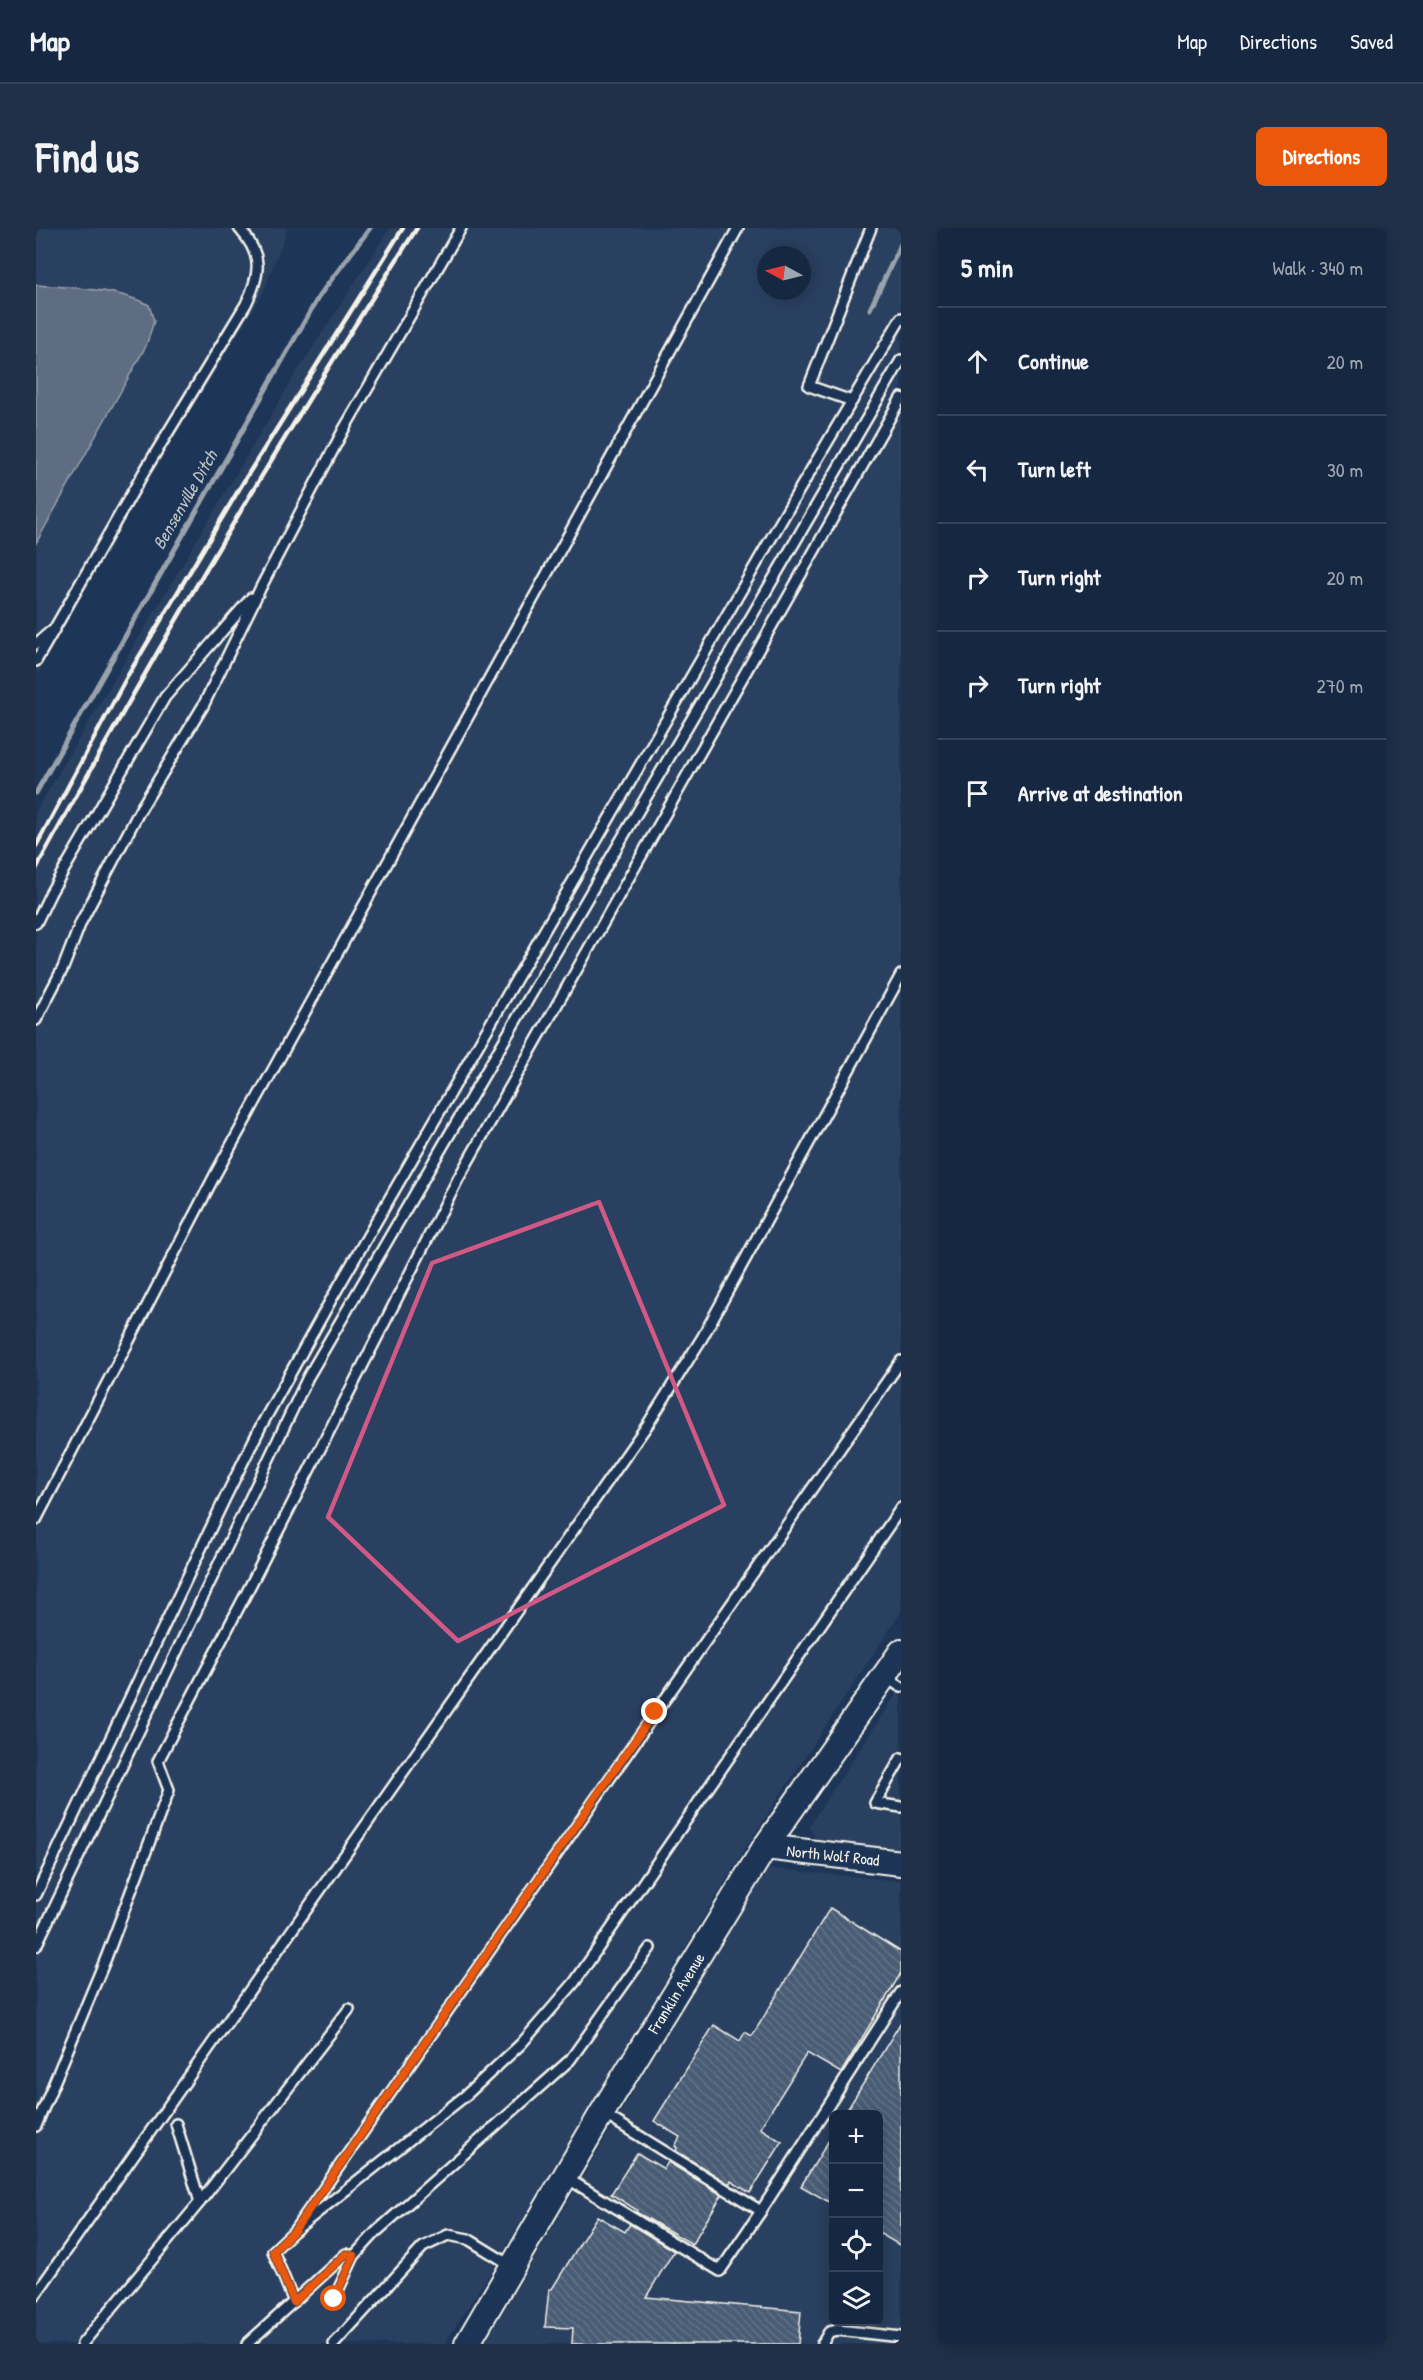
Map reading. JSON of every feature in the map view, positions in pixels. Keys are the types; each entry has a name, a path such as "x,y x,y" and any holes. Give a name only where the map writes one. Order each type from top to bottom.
{"main road":[{"name":"Franklin Avenue","path":"468,2344 602,2113 765,1847 893,1682 901,1652"},
{"name":"North Wolf Road","path":"765,1847 901,1863"}],"lane":[{"path":"36,661 144,472 256,285 259,272 255,254 247,237 239,228"},
{"path":"36,1020 63,968 81,922 140,810 203,705 261,587 344,429 461,228"},
{"path":"36,1520 216,1173 738,228"},
{"path":"852,401 809,386 871,228"},
{"path":"36,1895 261,1426 332,1298 901,318"},
{"path":"36,1946 308,1377 901,360"},
{"path":"36,2126 106,1958 169,1790 158,1761 458,1179 901,398"},
{"path":"36,923 51,892 165,697 261,587"},
{"path":"36,644 56,626"},
{"path":"36,2294 648,1424 702,1338 901,975"},
{"path":"294,2231 901,1361"},
{"path":"294,2302 273,2251 294,2231 465,2096 521,2044 574,1983 901,1508"},
{"path":"901,1758 875,1803 901,1807"},
{"path":"334,2299 354,2256 376,2232 570,2060 650,1948"},
{"path":"564,2177 720,2271 901,1992"},
{"path":"82,2344 200,2202 349,2009"},
{"path":"602,2113 761,2211"},
{"path":"176,2124 200,2202"},
{"path":"334,2344 423,2247 448,2235 468,2239 512,2266"},
{"path":"247,2344 346,2254 354,2256"},
{"path":"822,2344 829,2332 837,2330 901,2337"}],"highlighted area":[{"path":"599,1202 724,1505 458,1641 328,1517 432,1263"}],"shaded area":[{"path":"36,228 288,228 263,293 146,484 36,677"},
{"path":"390,228 901,228 901,1612 744,1850 491,2272 444,2344 36,2344 36,811 293,378"},
{"path":"36,285 94,290 136,299 149,305 154,321 146,346 36,543"},
{"path":"901,1687 901,1849 817,1840 809,1826"},
{"path":"765,1868 901,1881 901,2344 484,2344"}],"building":[{"path":"830,1908 901,1952 901,1973 841,2073 807,2053 760,2128 782,2142 750,2193 731,2181 729,2184 676,2151 675,2146 680,2137 654,2121 714,2025 740,2041 745,2032 752,2036"},
{"path":"901,2022 901,2246 883,2235 883,2110 847,2110"},
{"path":"829,2140 829,2202 801,2186"},
{"path":"637,2153 664,2169 668,2162 722,2195 692,2244 636,2212 637,2210 611,2194"},
{"path":"597,2216 625,2232 630,2224 674,2251 646,2297 801,2311 798,2344 572,2344 573,2328 545,2327 549,2289 552,2289"}],"waterway":[{"name":"Bensenville Ditch","path":"36,793 319,296 370,228"},
{"path":"870,309 901,244"}],"railway":[{"path":"36,846 127,677 247,476 403,228"},
{"path":"36,869 220,545 417,228"}],"route":[{"path":"334,2299 354,2256 346,2254 294,2302 273,2251 294,2231 655,1712"}]}
